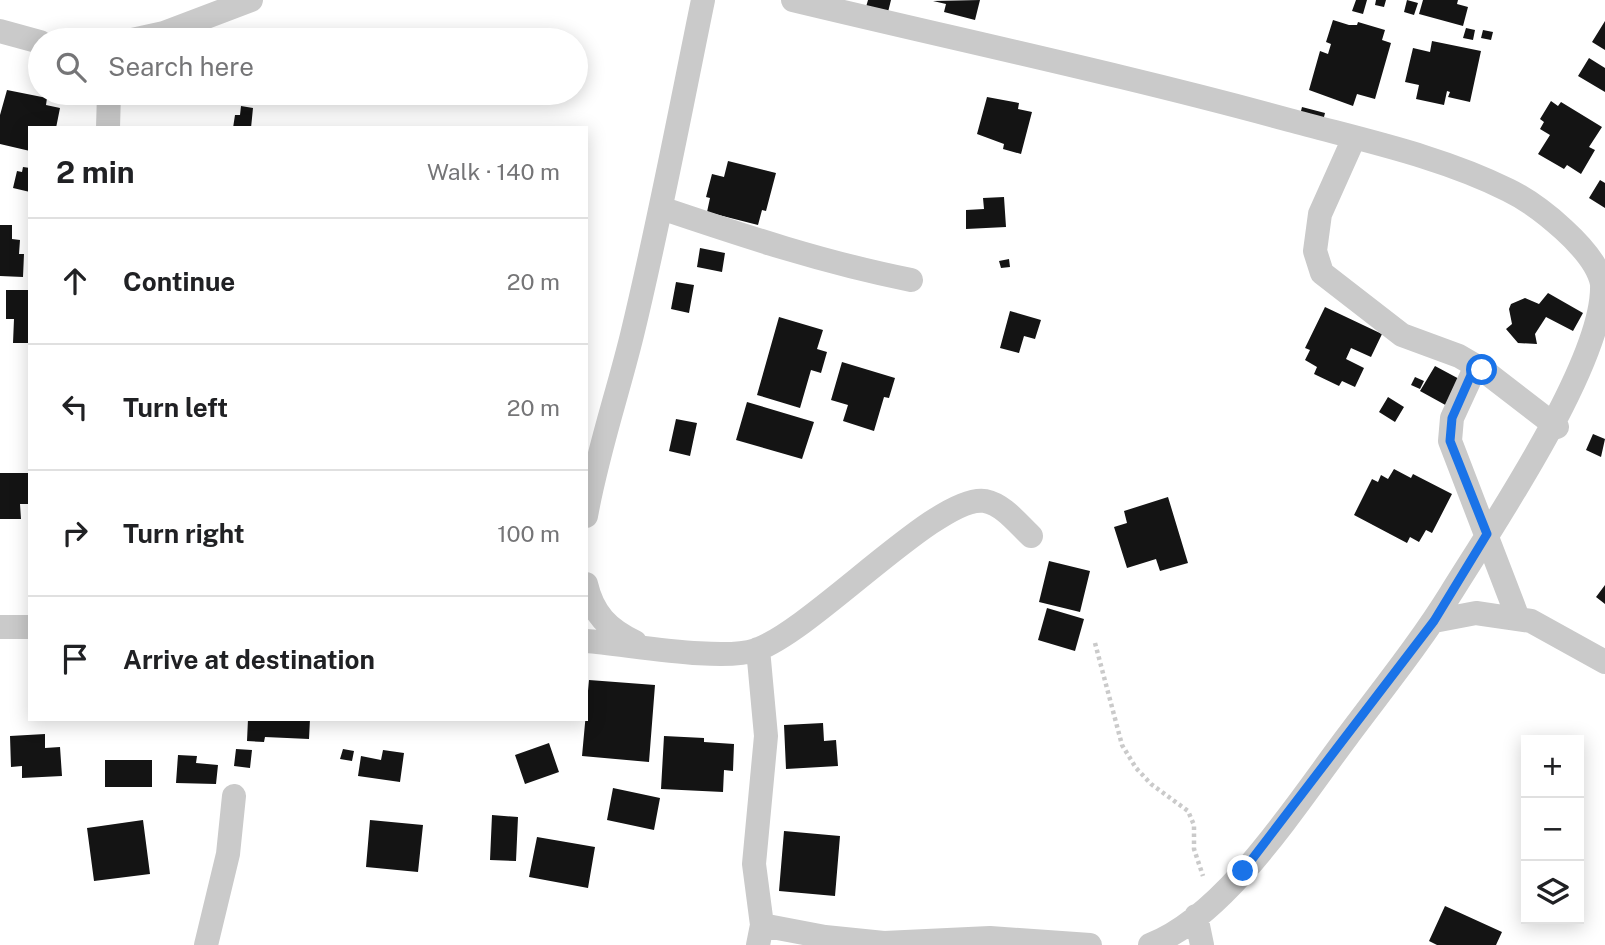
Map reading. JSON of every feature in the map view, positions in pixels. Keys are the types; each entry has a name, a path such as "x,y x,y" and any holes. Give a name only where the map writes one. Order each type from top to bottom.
{"street":[{"path":"177,28 251,0"},
{"path":"588,505 597,457 631,338 661,208 703,0"},
{"path":"793,0 962,41 1134,78 1447,165 1509,190 1541,210 1592,260 1602,284 1601,320 1584,372 1557,427 1434,621 1294,808 1243,871 1180,930 1150,945"},
{"path":"0,31 28,39"},
{"path":"108,126 109,105"},
{"path":"1354,138 1321,214 1315,243 1318,267 1402,335 1475,366 1557,427"},
{"path":"661,208 849,268 911,279"},
{"path":"1475,366 1452,418 1450,441 1518,618"},
{"path":"588,641 727,654 758,649 822,609 932,519 967,502 984,501 1000,506 1031,536"},
{"path":"588,590 596,613 603,621 620,634 642,645"},
{"path":"1434,621 1476,613 1518,618 1543,626 1605,662"},
{"path":"0,627 28,627"},
{"path":"758,649 766,736 754,864 760,935 825,937 884,943 990,938 1090,945"},
{"path":"206,945 228,855 234,796"},
{"path":"1202,945 1205,909"}],"path":[{"path":"1095,643 1122,745 1136,768 1151,784 1188,811 1194,825 1195,856 1205,909"}],"building":[{"path":"868,0 891,0 888,12 866,7"},
{"path":"980,0 975,20 944,12 946,4 933,1"},
{"path":"1356,0 1367,0 1363,14 1352,11"},
{"path":"1376,0 1386,0 1384,7 1375,5"},
{"path":"1407,0 1418,3 1414,15 1404,12"},
{"path":"1423,0 1458,0 1457,4 1468,7 1463,26 1419,14"},
{"path":"1333,20 1349,25 1357,25 1358,22 1385,30 1382,40 1391,43 1375,99 1357,94 1353,106 1309,90 1320,51 1328,54 1331,44 1326,42"},
{"path":"1605,21 1605,50 1592,42"},
{"path":"1466,28 1475,30 1473,40 1463,38"},
{"path":"1483,30 1493,32 1491,40 1481,38"},
{"path":"1432,41 1481,51 1470,102 1448,97 1450,92 1447,91 1444,105 1416,99 1419,85 1405,82 1413,48 1430,52"},
{"path":"1589,58 1605,68 1605,92 1578,76"},
{"path":"7,90 28,94 28,105 60,108 56,126 28,126 28,151 0,144 0,115"},
{"path":"987,97 1019,103 1018,109 1032,112 1021,154 1003,149 1004,144 977,134"},
{"path":"1551,101 1558,106 1561,102 1602,127 1589,147 1595,150 1581,174 1567,165 1564,169 1538,154 1550,135 1540,129 1544,122 1540,119"},
{"path":"241,106 253,108 251,126 233,126 235,115 240,115"},
{"path":"1302,107 1325,113 1323,121 1300,115"},
{"path":"728,161 776,173 766,211 762,210 758,225 707,212 710,198 706,197 712,174 724,177"},
{"path":"23,167 28,168 28,192 13,188 17,171 22,172"},
{"path":"1600,180 1605,183 1605,208 1589,198"},
{"path":"1004,197 1006,227 966,229 966,210 984,209 983,198"},
{"path":"0,225 12,225 12,239 20,240 19,254 24,254 23,277 0,276"},
{"path":"700,248 725,253 722,272 697,267"},
{"path":"1009,259 1010,267 1001,268 999,261"},
{"path":"676,282 694,285 689,313 671,309"},
{"path":"6,290 28,290 28,343 13,343 14,319 6,319"},
{"path":"1548,293 1583,313 1573,331 1546,317 1535,334 1537,344 1518,343 1506,329 1512,324 1509,309 1511,304 1525,298 1539,304"},
{"path":"1325,307 1382,334 1371,357 1351,348 1346,359 1364,368 1355,387 1342,381 1339,386 1314,374 1317,367 1305,360 1310,350 1305,348"},
{"path":"1010,311 1041,320 1035,339 1024,336 1019,353 1000,348"},
{"path":"779,317 823,330 817,349 827,352 821,373 811,370 800,408 757,395"},
{"path":"842,362 895,378 889,398 884,397 874,431 843,421 848,405 831,400"},
{"path":"1435,366 1463,381 1449,407 1420,391"},
{"path":"1415,377 1424,381 1420,389 1411,385"},
{"path":"1388,397 1404,407 1395,422 1379,412"},
{"path":"747,402 814,422 802,459 736,440"},
{"path":"676,419 697,423 690,456 669,451"},
{"path":"1593,434 1605,439 1601,457 1586,450"},
{"path":"1394,469 1411,478 1413,474 1452,494 1432,533 1426,530 1419,542 1410,537 1407,543 1354,515 1372,479 1378,482 1381,475 1388,479"},
{"path":"0,473 28,473 28,504 20,504 21,519 0,519"},
{"path":"1168,497 1188,563 1160,571 1156,559 1127,568 1114,527 1127,523 1124,511"},
{"path":"1049,561 1090,571 1080,612 1039,602"},
{"path":"1605,585 1605,604 1596,597"},
{"path":"1047,608 1084,619 1075,651 1038,640"},
{"path":"589,680 655,685 649,762 582,756 585,721 588,721"},
{"path":"248,721 310,721 309,739 265,737 264,742 247,741"},
{"path":"823,723 824,741 836,740 838,766 786,769 784,725"},
{"path":"45,734 45,748 60,747 62,776 22,778 22,766 11,767 10,736"},
{"path":"664,736 704,738 704,742 734,744 733,771 724,770 723,792 661,789"},
{"path":"549,743 559,772 525,784 515,755"},
{"path":"236,749 252,750 250,768 234,766"},
{"path":"343,749 354,751 352,761 340,759"},
{"path":"383,750 404,753 400,782 358,776 361,756 381,760"},
{"path":"178,755 197,756 196,763 218,765 216,784 176,783"},
{"path":"105,760 152,760 152,787 105,787"},
{"path":"613,788 660,798 654,830 607,820"},
{"path":"492,815 518,817 516,861 490,860"},
{"path":"143,820 150,874 94,881 87,828"},
{"path":"370,820 423,825 418,872 366,867"},
{"path":"784,831 840,836 835,896 779,891"},
{"path":"537,837 595,847 588,888 529,877"},
{"path":"1445,906 1502,932 1496,945 1437,945 1429,941"}],"route":[{"path":"1243,871 1294,808 1434,621 1487,534 1454,458 1450,441 1452,418 1475,366 1482,370"}]}
